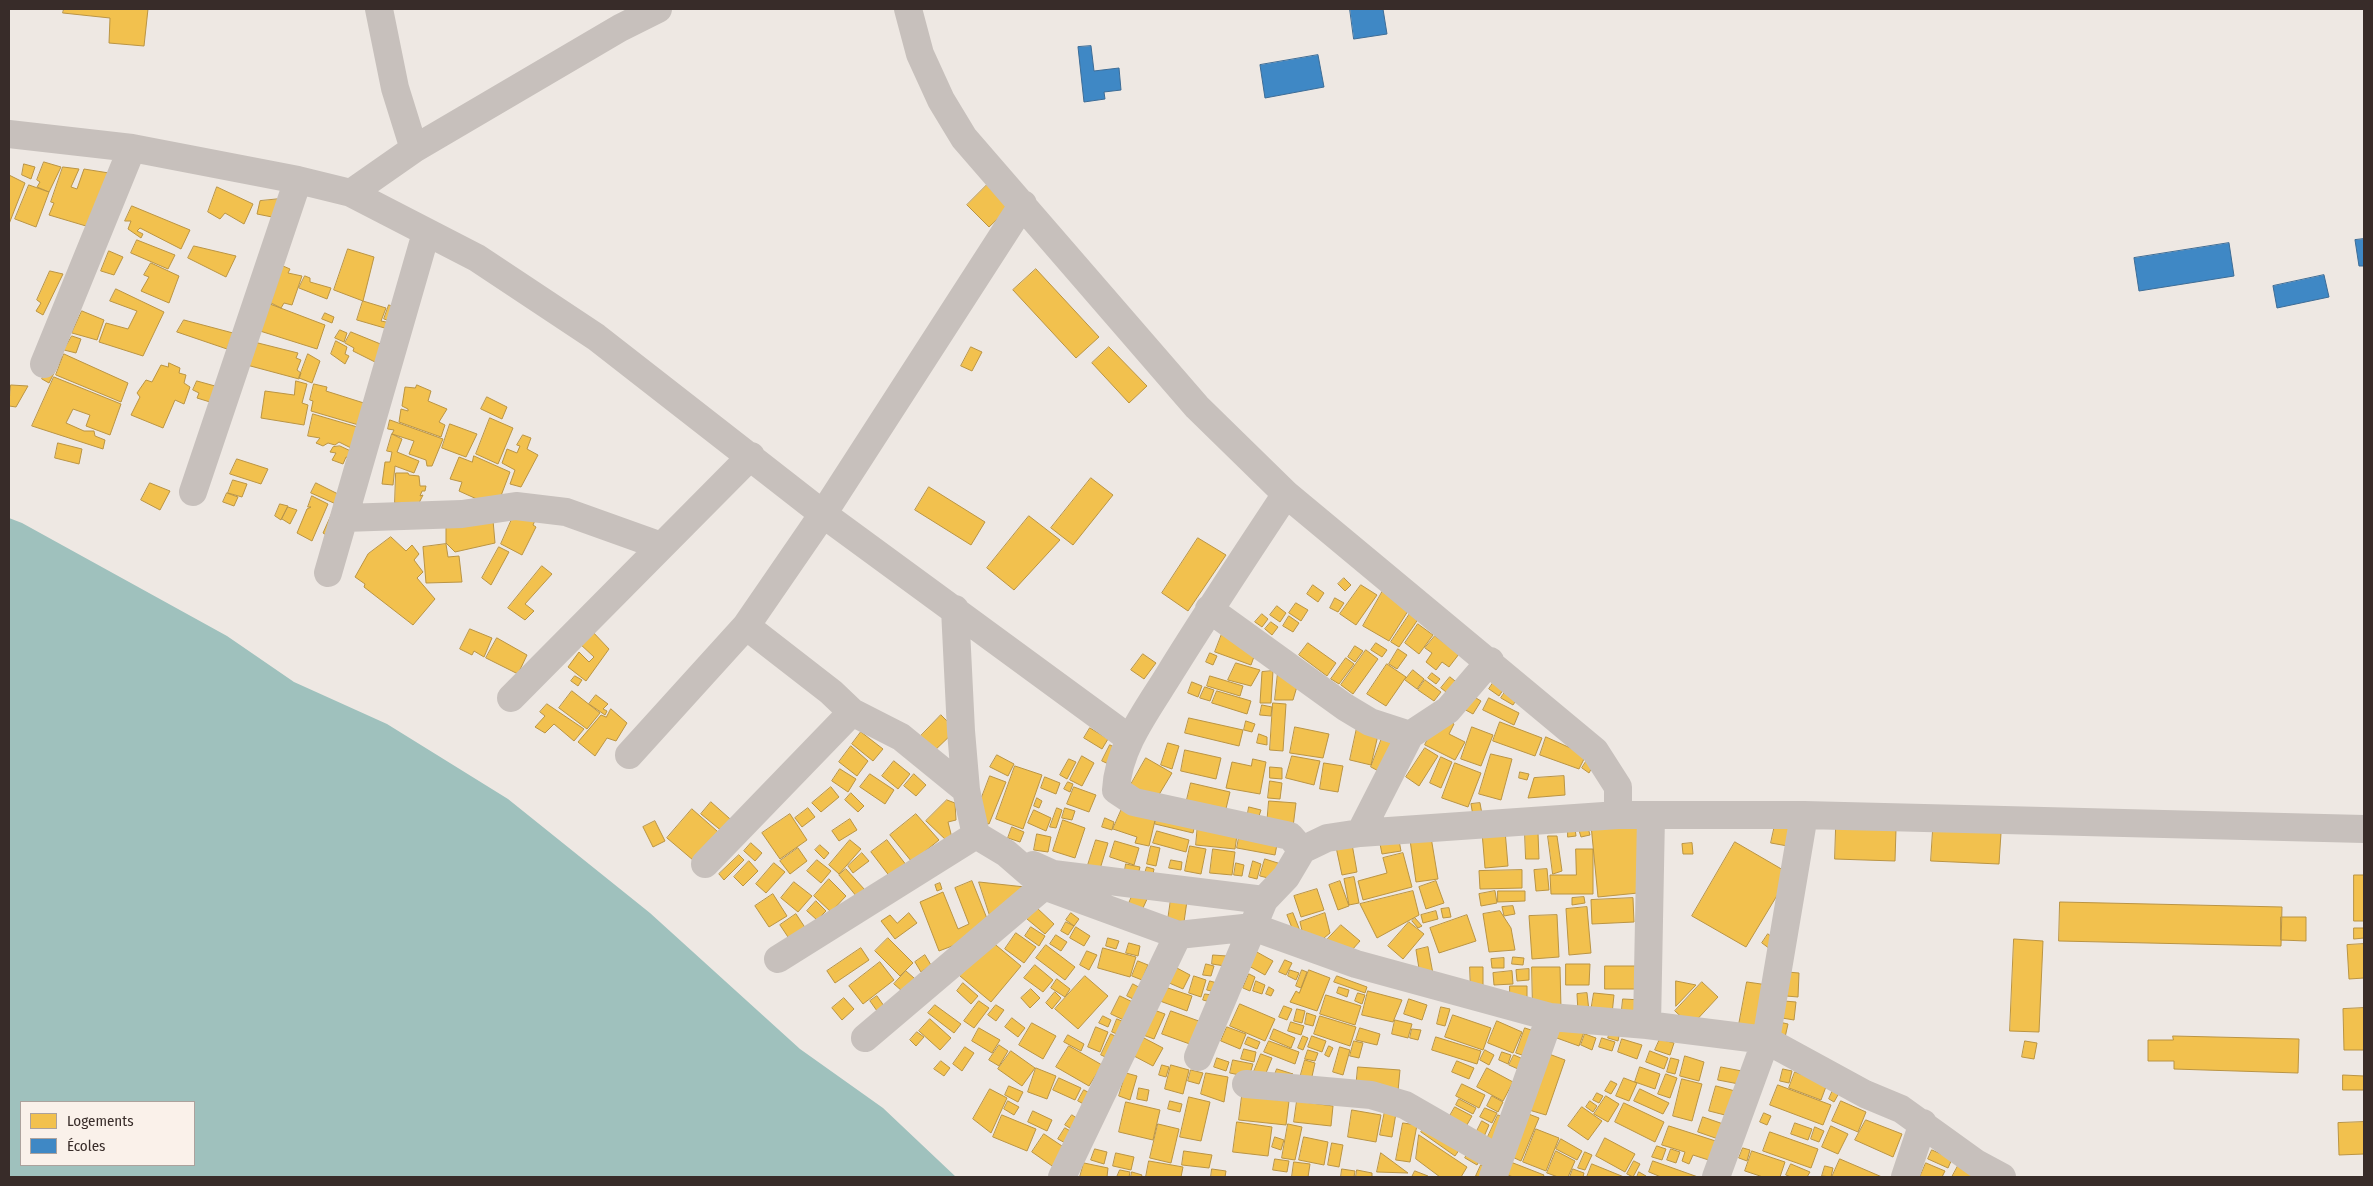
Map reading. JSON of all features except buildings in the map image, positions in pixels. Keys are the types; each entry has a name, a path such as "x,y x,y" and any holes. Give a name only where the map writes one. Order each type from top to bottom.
{"street":[{"path":"351,193 414,149 616,19 658,9"},
{"path":"908,9 920,54 941,100 964,138 1197,407 1286,494 1490,661 1595,751 1618,787 1618,815"},
{"path":"373,10 414,149"},
{"path":"9,134 132,148 298,180 351,193 477,258 596,337 823,514 1130,739"},
{"path":"44,364 132,148"},
{"path":"193,492 298,180"},
{"path":"630,755 746,626 823,514 1023,204"},
{"path":"328,573 426,233"},
{"path":"511,698 750,456"},
{"path":"1286,494 1209,609 1130,739 1117,777 1116,790 1134,802 1290,836 1302,850"},
{"path":"344,518 462,514 516,506 566,512 661,546"},
{"path":"955,609 960,722 966,790 976,836 1006,853 1053,874 1264,900"},
{"path":"1209,609 1362,717 1370,722 1410,735"},
{"path":"746,626 831,692 852,712 901,738 966,790"},
{"path":"1360,833 1410,735 1448,710 1490,661"},
{"path":"705,864 852,712"},
{"path":"1198,1056 1264,900 1286,877 1302,850 1326,838 1360,833 1618,815 1804,815 2364,829"},
{"path":"1716,1177 1766,1040 1804,815"},
{"path":"1647,1025 1651,816"},
{"path":"778,959 976,836"},
{"path":"1006,853 1044,886 1178,935 1253,927 1356,964 1550,1017 1647,1025 1766,1040 1865,1094 1901,1109 1976,1163 2002,1177"},
{"path":"866,1038 1044,886"},
{"path":"1062,1177 1178,935"},
{"path":"1246,1084 1371,1095 1405,1105 1496,1168 1550,1017"},
{"path":"1905,1177 1923,1123"}],"water":[{"path":"9,518 22,523 227,636 294,682 387,724 508,799 650,913 800,1049 883,1108 956,1177 9,1177"}]}
